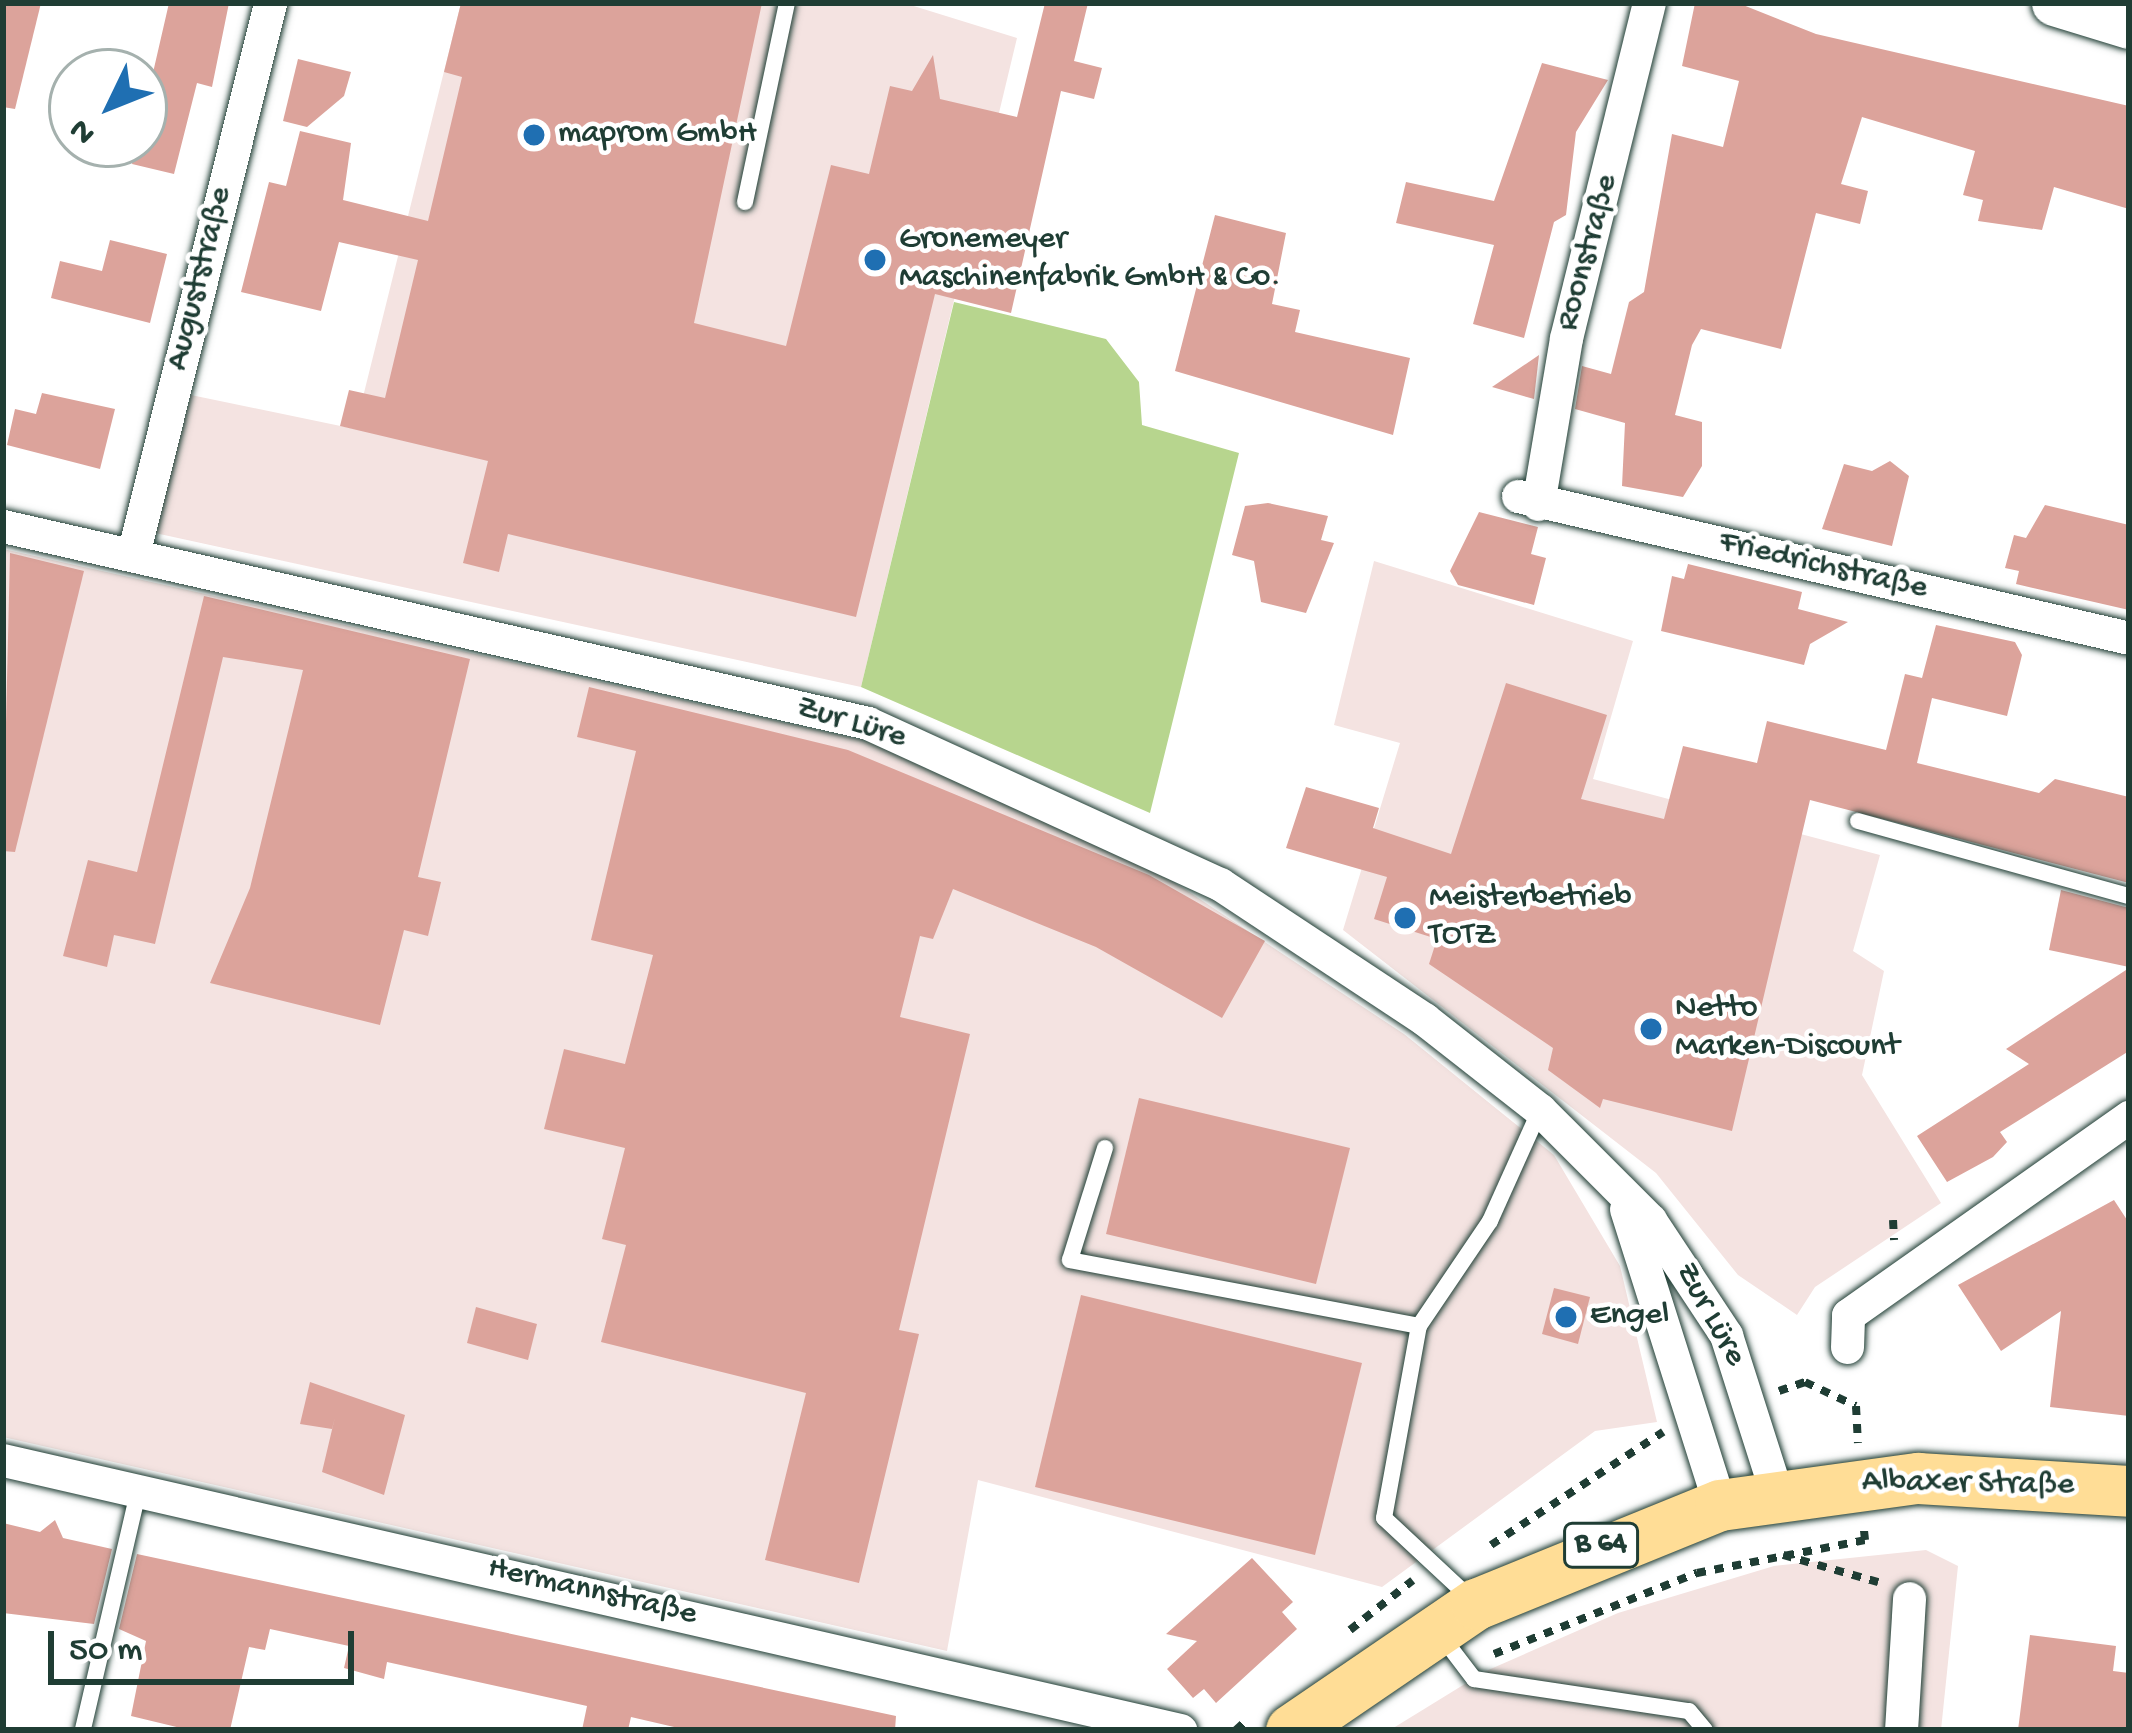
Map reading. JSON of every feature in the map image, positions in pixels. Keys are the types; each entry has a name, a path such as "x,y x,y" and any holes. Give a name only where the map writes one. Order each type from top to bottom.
{"main road":[{"name":"Albaxer Straße","path":"1292,1730 1457,1633 1720,1505 1777,1492 1918,1478 2129,1491"}],"street":[{"name":"Auguststraße","path":"134,555 270,3"},
{"name":"Roonstraße","path":"1528,500 1649,3"},
{"path":"2054,3 2129,26"},
{"name":"Friedrichstraße","path":"1528,500 2129,638"},
{"name":"Zur Lüre","path":"3,526 868,723 1220,884 1540,1110 1595,1162 1693,1276 1726,1335 1777,1492"},
{"path":"1846,1347 1848,1315 2129,1117"},
{"name":"Zur Lüre","path":"1595,1162 1658,1288 1720,1505"},
{"name":"Hermannstraße","path":"3,1460 1180,1730"},
{"path":"1901,1730 1910,1598"}],"lane":[{"path":"745,202 787,3"},
{"path":"1858,821 2129,896"},
{"path":"1540,1110 1490,1221 1419,1326 1384,1518 1434,1563 1457,1633 1689,1712 1705,1730"},
{"path":"1105,1148 1070,1260 1419,1326"},
{"path":"83,1729 137,1492"}],"path":[{"path":"1805,1382 1856,1406"},
{"path":"1434,1563 1479,1551 1586,1491 1650,1436"},
{"path":"1457,1633 1613,1603 1776,1553 1865,1540"},
{"path":"1776,1553 1910,1598"}],"shaded area":[{"path":"461,3 904,3 1017,38 861,687 155,533 191,395 355,429"},
{"path":"3,549 866,741 1127,851 1404,1034 1554,1155 1620,1266 1657,1422 1595,1431 1382,1587 978,1480 947,1651 3,1437"},
{"path":"1374,561 1633,641 1593,779 1880,855 1853,951 1884,971 1862,1075 1941,1203 1815,1287 1797,1315 1738,1275 1656,1173 1343,930 1400,743 1334,725"},
{"path":"1926,1550 1958,1566 1941,1730 1390,1730 1486,1671 1618,1613 1774,1566"}],"green space":[{"path":"954,302 1106,339 1139,382 1142,425 1239,453 1150,813 861,687"}],"building":[{"path":"3,3 41,3 15,109 3,107"},
{"path":"169,3 229,3 212,87 197,83 174,174 149,168 168,168 168,48 159,48"},
{"path":"461,3 762,3 694,323 786,346 831,165 869,174 890,86 912,91 933,55 940,99 1017,117 1045,3 1088,3 1074,61 1102,68 1094,99 1061,91 1011,313 935,294 856,617 508,534 499,572 463,563 488,461 340,426 349,390 385,398 418,260 339,242 321,311 241,292 269,182 286,186 300,131 351,143 343,200 428,221 462,77 444,72"},
{"path":"1695,3 1738,3 1816,34 2129,106 2129,209 2054,187 2042,230 1978,221 1983,200 1963,195 1975,151 1862,117 1841,184 1868,191 1860,224 1816,213 1781,349 1701,329 1692,345 1675,415 1702,422 1702,466 1683,497 1622,486 1625,423 1575,409 1582,366 1611,374 1629,302 1644,292 1672,134 1723,147 1739,81 1682,66"},
{"path":"298,59 351,72 344,96 307,127 283,121"},
{"path":"1542,63 1608,80 1576,132 1566,215 1554,222 1524,338 1473,324 1494,245 1396,223 1406,182 1494,201"},
{"path":"1215,215 1286,233 1272,304 1300,310 1295,332 1410,358 1393,435 1175,371"},
{"path":"110,240 167,254 150,323 51,298 60,261 102,271"},
{"path":"1539,355 1534,399 1492,387"},
{"path":"42,393 115,409 100,469 7,445 15,409 36,414"},
{"path":"1890,461 1909,476 1892,546 1822,529 1844,464 1872,471"},
{"path":"1268,503 1328,516 1321,540 1334,543 1306,613 1261,602 1254,561 1232,555 1245,506"},
{"path":"2045,505 2129,525 2129,610 2016,584 2019,571 2005,568 2014,535 2026,538"},
{"path":"1479,512 1538,527 1531,554 1546,558 1534,605 1458,585 1450,571"},
{"path":"10,553 84,571 15,852 3,851"},
{"path":"1688,564 1802,592 1798,609 1848,622 1810,644 1804,665 1661,631 1672,576 1684,579"},
{"path":"204,596 470,659 418,877 441,882 428,936 404,930 380,1025 210,983 250,888 303,670 223,657 155,944 114,935 107,967 63,956 88,860 137,872"},
{"path":"1936,625 2015,642 2022,655 2007,716 1932,698 1917,763 2039,793 2055,779 2129,797 2129,883 1810,800 1732,1131 1603,1099 1600,1108 1548,1070 1553,1048 1429,964 1437,939 1374,919 1387,877 1286,848 1306,787 1379,808 1373,828 1451,854 1506,683 1607,715 1581,799 1664,819 1683,746 1757,763 1767,721 1886,750 1905,674 1922,678"},
{"path":"589,687 848,750 1149,875 1265,941 1222,1018 1096,947 953,889 933,939 920,936 900,1017 970,1034 899,1330 919,1334 859,1583 765,1560 806,1393 601,1342 626,1245 602,1239 625,1148 544,1129 564,1049 625,1064 653,955 591,940 636,751 577,737"},
{"path":"2061,890 2129,908 2129,967 2049,950"},
{"path":"2129,968 2129,1051 2000,1132 2007,1142 1993,1157 1947,1182 1917,1136 2029,1064 2006,1049"},
{"path":"1139,1098 1350,1148 1316,1284 1106,1234"},
{"path":"2114,1200 2129,1223 2129,1416 2050,1407 2061,1311 2001,1351 1958,1285"},
{"path":"1554,1288 1590,1297 1578,1344 1542,1334"},
{"path":"1081,1295 1362,1363 1315,1555 1035,1487"},
{"path":"476,1307 537,1324 528,1360 467,1343"},
{"path":"310,1382 405,1415 384,1495 322,1472 335,1417 332,1429 300,1424"},
{"path":"55,1520 63,1538 112,1549 94,1624 3,1613 3,1523 40,1532"},
{"path":"137,1554 896,1716 895,1730 687,1730 631,1717 628,1730 582,1730 587,1706 387,1662 384,1679 344,1668 349,1646 270,1629 265,1650 249,1647 230,1730 189,1730 131,1716 146,1641 119,1629"},
{"path":"1252,1558 1293,1602 1282,1612 1297,1629 1216,1703 1204,1689 1193,1698 1167,1669 1197,1641 1166,1634"},
{"path":"2030,1635 2116,1646 2113,1671 2129,1673 2129,1730 2018,1730"}],"place":[{"name":"maprom GmbH","path":"534,135"},
{"name":"Gronemeyer Maschinenfabrik GmbH & Co.","path":"875,260"},
{"name":"Meisterbetrieb TOTZ","path":"1405,918"},
{"name":"Netto Marken-Discount","path":"1651,1029"},
{"name":"Engel","path":"1566,1317"}]}
